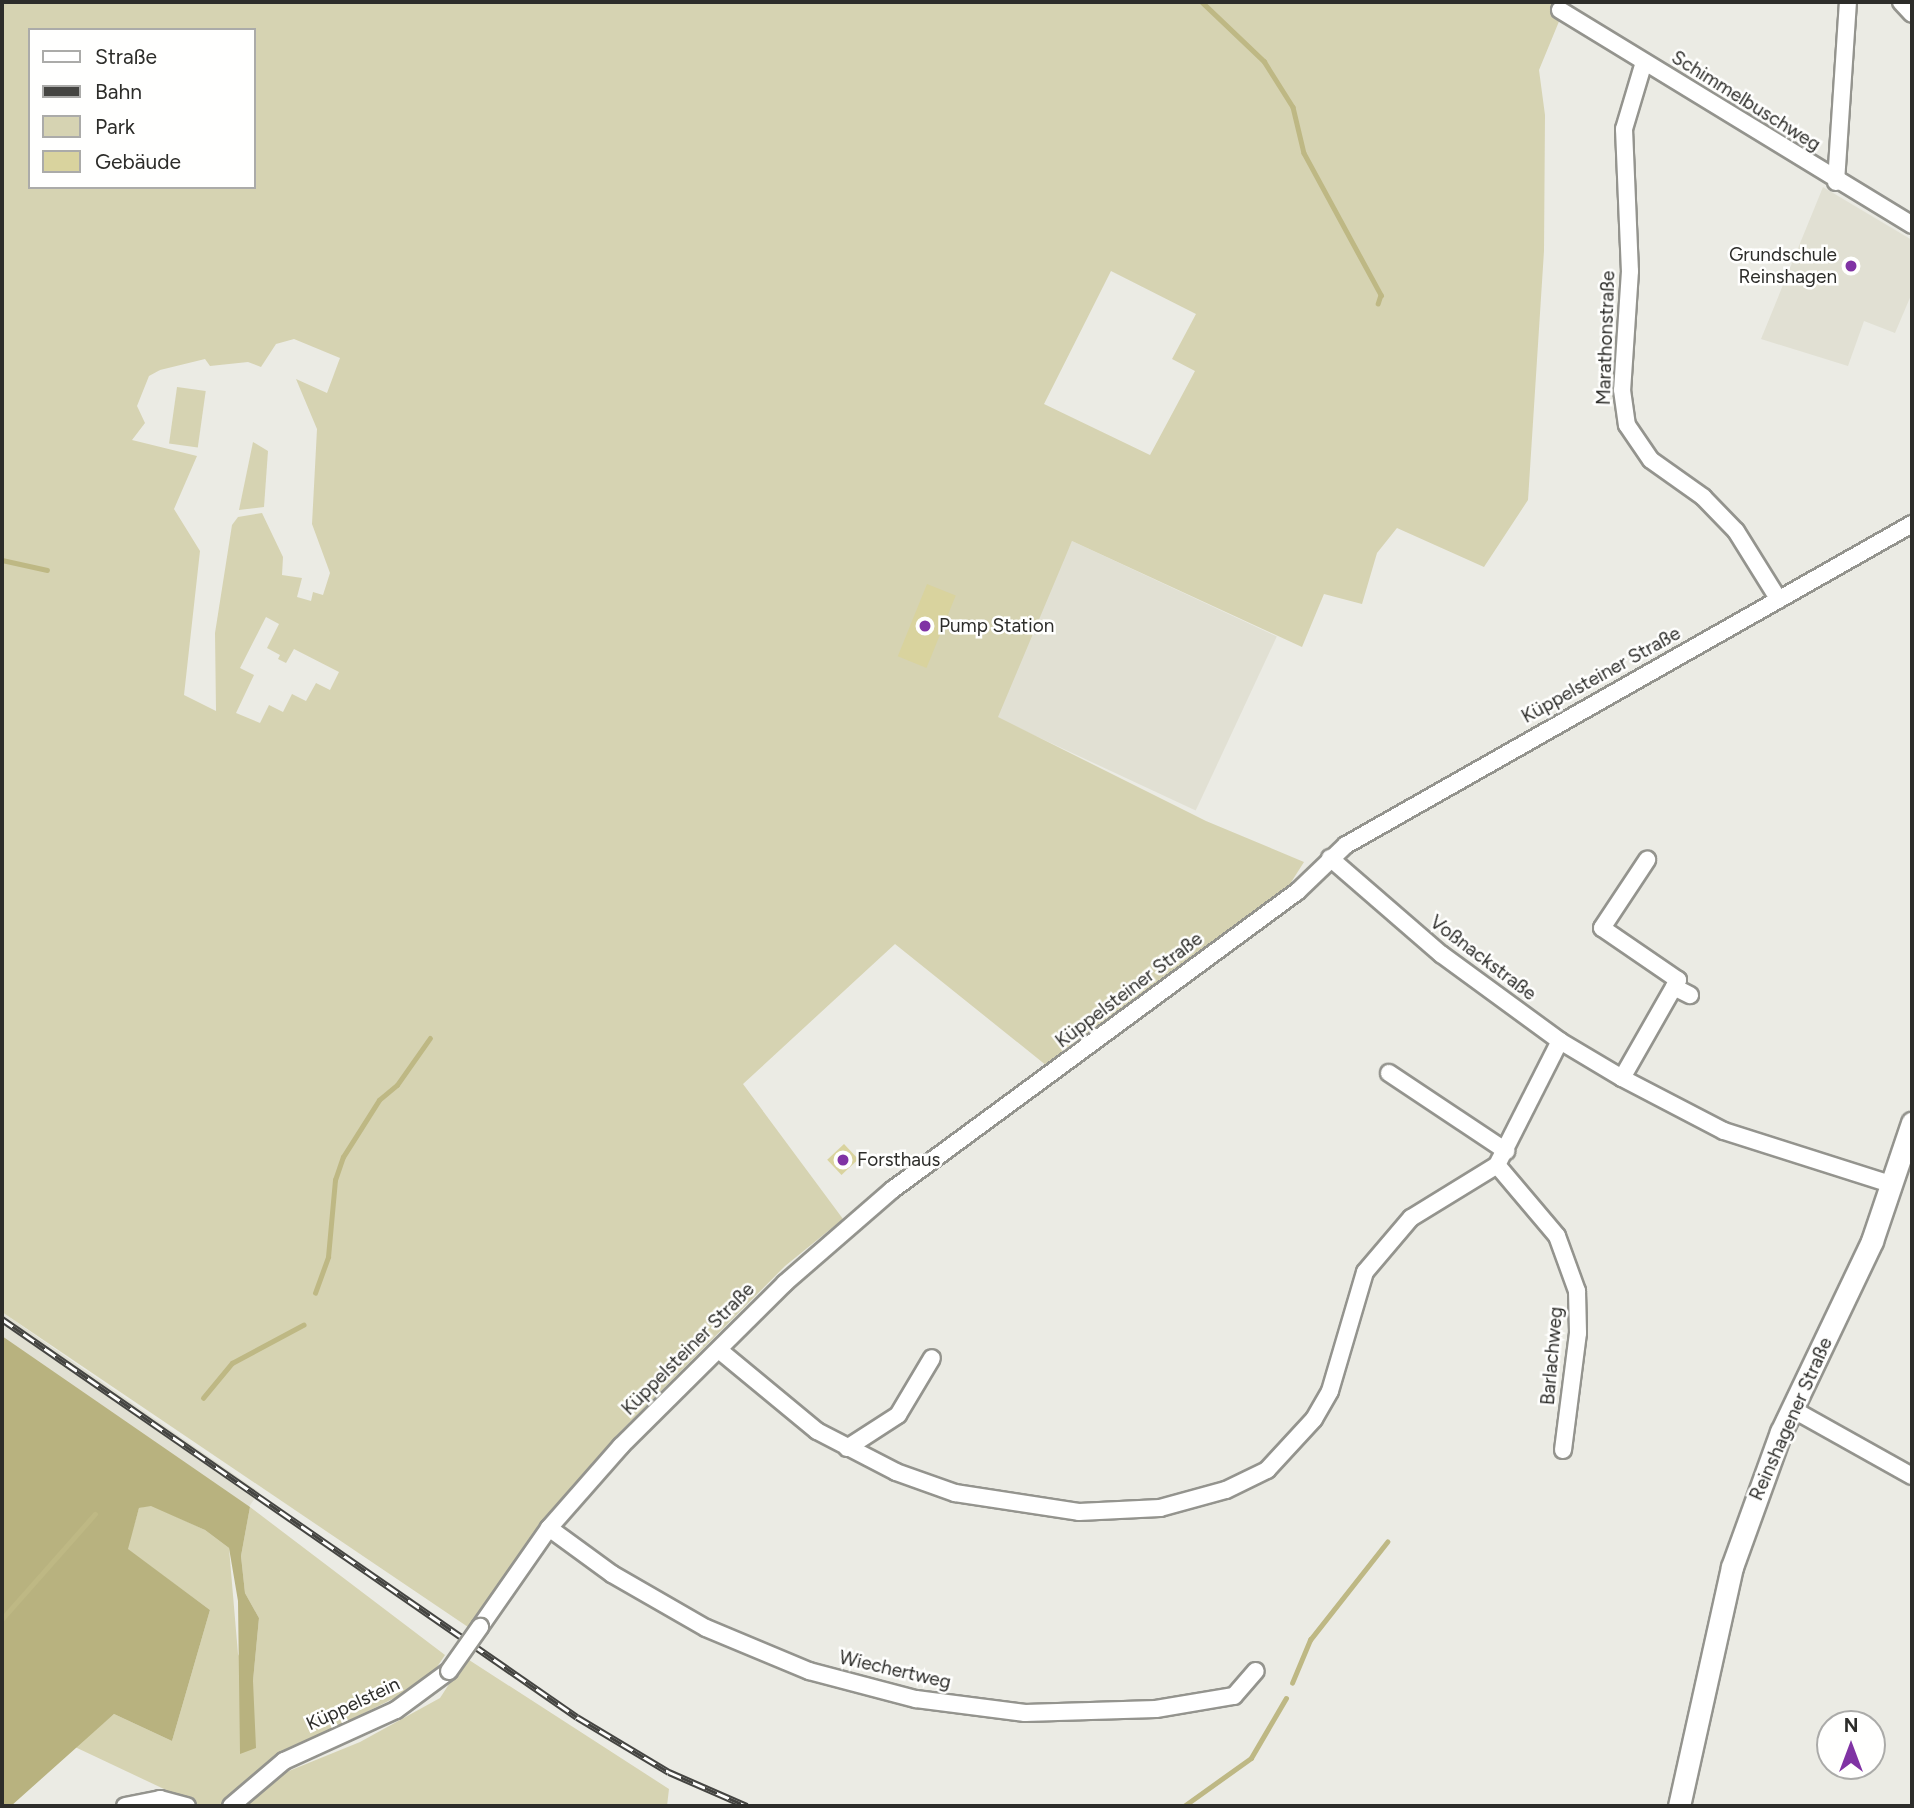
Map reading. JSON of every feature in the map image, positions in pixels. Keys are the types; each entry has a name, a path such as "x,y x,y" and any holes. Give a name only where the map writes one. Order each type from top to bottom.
{"main road":[{"name":"Reinshagener Straße","path":"1679,1806 1732,1567 1792,1409 1868,1251 1893,1185 1912,1123"}],"street":[{"path":"1836,182 1848,2"},
{"path":"1901,2 1912,14"},
{"name":"Schimmelbuschweg","path":"1560,10 1836,182 1912,225"},
{"name":"Marathonstraße","path":"1644,62 1625,129 1630,271 1622,390 1627,425 1651,460 1703,496 1728,522 1779,600"},
{"name":"Küppelsteiner Straße","path":"480,1627 549,1528 621,1446 719,1350 892,1190 1298,891 1330,858 1505,752 1912,524"},
{"name":"Voßnackstraße","path":"1330,858 1431,947 1560,1041 1622,1078 1724,1131 1893,1185"},
{"path":"1622,1078 1678,980 1602,928 1647,860"},
{"path":"1674,987 1690,995"},
{"path":"719,1350 780,1406 847,1448 924,1483 1026,1507 1133,1511 1226,1490 1267,1470 1314,1419 1339,1364 1356,1290 1391,1236 1501,1158 1560,1041"},
{"name":"Barlachweg","path":"1389,1073 1501,1158 1557,1236 1577,1291 1578,1333 1563,1450"},
{"path":"847,1448 898,1415 932,1358"},
{"path":"1792,1409 1912,1476"},
{"name":"Wiechertweg","path":"549,1528 646,1596 717,1633 809,1671 916,1699 1025,1713 1130,1711 1234,1696 1256,1671"},
{"name":"Küppelstein","path":"231,1806 284,1761 396,1710 449,1671 480,1627"},
{"path":"125,1806 160,1799 187,1806"}],"shaded area":[{"name":"Grundschule Reinshagen","path":"1823,187 1912,240 1912,293 1895,333 1864,321 1848,366 1761,339"},
{"path":"1072,541 1277,637 1196,811 991,715"},
{"path":"2,1312 259,1492 245,1512 2,1341"},
{"path":"2,1336 250,1507 241,1556 245,1593 259,1618 253,1681 256,1748 240,1754 238,1601 229,1548 205,1530 151,1506 139,1508 128,1549 210,1610 172,1741 114,1714 11,1806 2,1806"}],"green space":[{"path":"2,2 1567,2 1539,70 1545,115 1544,251 1528,500 1484,567 1397,528 1377,553 1362,604 1324,594 1302,647 1072,541 998,717 1206,821 1304,862 1290,884 1047,1066 895,944 743,1084 843,1219 785,1266 619,1433 468,1627 2,1312","holes":["1111,271 1196,314 1172,359 1195,371 1150,455 1044,404","294,339 340,358 327,393 296,379 317,429 312,524 330,573 323,595 313,592 311,601 297,597 302,578 282,575 283,557 262,513 238,517 232,525 215,633 216,711 184,695 200,551 174,509 197,456 132,440 145,423 137,406 149,376 160,370 205,359 210,366 248,362 261,367 276,344","266,617 279,624 267,648 280,655 278,659 286,663 294,649 339,672 330,690 316,683 306,701 292,694 283,712 269,705 260,723 236,713 254,675 240,668"]},
{"path":"177,387 206,391 198,447 169,443"},
{"path":"253,442 268,451 264,507 239,510"},
{"path":"151,1505 205,1530 229,1548 238,1654 253,1681 259,1618 245,1593 241,1556 250,1507 445,1655 427,1682 281,1754 218,1806 200,1806 75,1747 114,1714 172,1741 210,1610 127,1549 139,1508"},
{"path":"466,1658 669,1789 667,1806 243,1806 279,1775 360,1742 440,1698"}],"building":[{"name":"Pump Station","path":"927,584 956,596 927,668 898,656"},
{"name":"Forsthaus","path":"844,1144 858,1159 842,1175 827,1160"}],"waterway":[{"path":"1202,2 1264,61 1293,107 1304,153 1381,295 1378,304"},
{"path":"2,560 47,570"},
{"path":"315,1293 328,1257 335,1180 343,1157 379,1100 397,1085 430,1038"},
{"path":"203,1398 232,1363 303,1325"},
{"path":"2,1619 95,1514"},
{"path":"1292,1683 1310,1640 1387,1542"},
{"path":"1184,1806 1251,1758 1286,1698"}],"railway":[{"path":"2,1319 577,1717 669,1772 747,1806"}],"place":[{"name":"Grundschule Reinshagen","path":"1851,266"},
{"name":"Pump Station","path":"925,626"},
{"name":"Forsthaus","path":"843,1160"}]}
